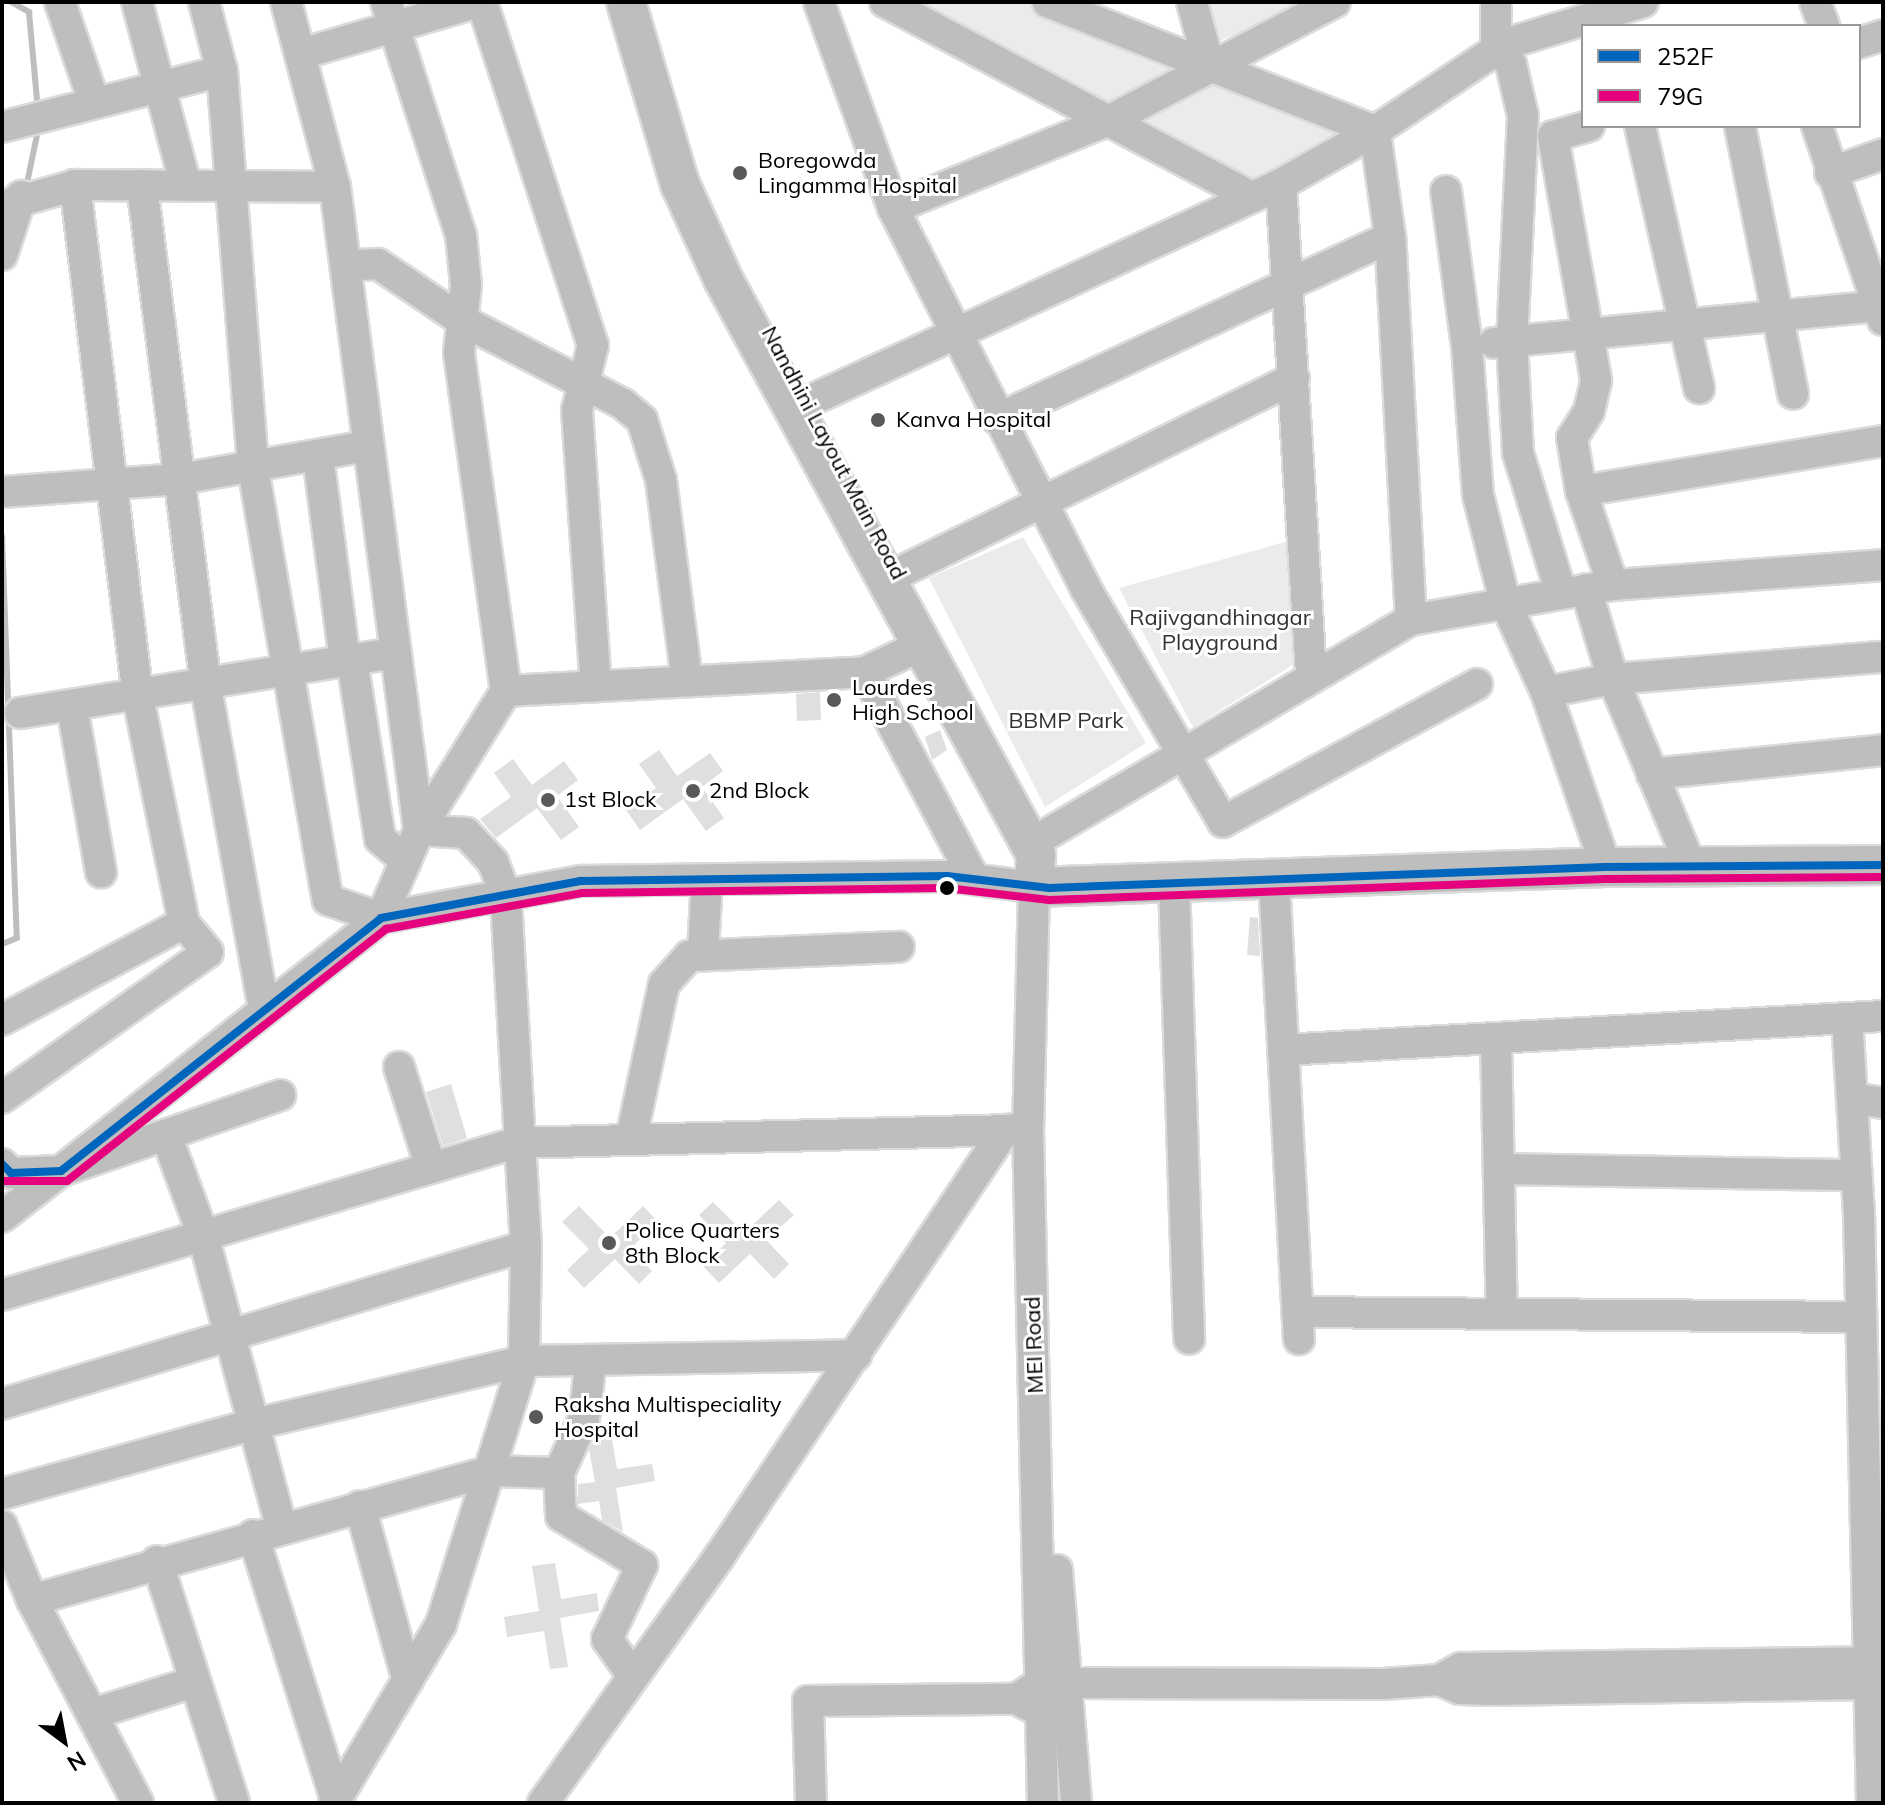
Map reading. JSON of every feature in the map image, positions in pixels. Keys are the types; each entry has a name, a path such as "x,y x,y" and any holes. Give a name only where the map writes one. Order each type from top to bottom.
{"main road":[{"path":"626,2 680,184 798,405"},
{"name":"Nandhini Layout Main Road","path":"648,2 698,181 798,405 891,576 1050,850 1042,887"},
{"path":"891,576 920,646 1036,855 1042,887 1606,867 1883,865"}],"street":[{"path":"60,2 93,99"},
{"path":"137,2 185,183"},
{"path":"204,2 222,71 253,468 328,900 381,918"},
{"path":"286,2 335,187 419,830"},
{"path":"301,54 388,15 480,2 593,345 577,410 596,686"},
{"path":"819,2 893,208 953,330 1042,504 1223,822 1477,684"},
{"path":"885,2 1252,197"},
{"path":"1048,2 1081,10 1375,131"},
{"path":"1192,2 1209,65"},
{"path":"893,208 1110,120 1209,65 1335,2"},
{"path":"1496,2 1500,47 1511,64 1523,116 1512,342 1518,453 1587,589 1660,773 1691,866"},
{"path":"798,405 953,330 1281,184 1375,131 1500,47 1643,2"},
{"path":"1815,2 1823,24"},
{"path":"381,918 419,830 506,691 479,529 459,353 466,285 461,235 388,15"},
{"path":"1861,42 1883,35"},
{"path":"2,127 93,99 222,71"},
{"path":"1582,128 1553,136 1596,381 1589,411 1572,438 1581,491 1587,589"},
{"path":"1640,128 1699,388"},
{"path":"1740,128 1793,394"},
{"path":"1467,346 1779,317 1881,313 1830,173 1818,128"},
{"path":"1375,131 1390,237 1411,620"},
{"path":"1830,173 1883,154"},
{"path":"2,255 19,198 75,185 185,183 231,188 335,187"},
{"path":"1281,184 1311,676"},
{"path":"2,1098 206,955 208,948 184,923 138,697 75,185"},
{"path":"142,185 206,687 264,1008"},
{"path":"1446,191 1467,346 1478,495 1505,602 1546,692 1606,867"},
{"path":"997,419 1390,237"},
{"path":"359,265 378,264 461,320 583,388 623,404 650,434 687,679"},
{"path":"891,576 1294,378"},
{"path":"1581,491 1883,441"},
{"path":"6,492 180,479 368,446"},
{"path":"318,456 380,839 406,861"},
{"path":"1042,837 1311,676 1411,620 1587,589 1883,565"},
{"path":"506,691 687,679 865,672 920,646"},
{"path":"20,713 206,687 394,653"},
{"path":"1546,692 1621,678 1883,657"},
{"path":"865,672 974,879"},
{"path":"72,706 101,873"},
{"path":"1660,773 1883,750"},
{"path":"335,1802 441,1624 524,1361 526,1246 515,1143 506,896 493,862 473,838 447,827 419,830"},
{"path":"2,1217 381,918 581,881 974,879 1042,887"},
{"path":"1274,879 1298,1326 1502,1313 1857,1317"},
{"path":"703,951 707,880"},
{"path":"1174,883 1189,1339"},
{"name":"MEI Road","path":"1042,887 1025,1128 1055,1547 1045,1697 1043,1803"},
{"path":"2,1020 184,923"},
{"path":"631,1139 664,984 689,956 703,951 899,947"},
{"path":"1283,1050 1883,1016"},
{"path":"1847,1018 1856,1175 1857,1317 1871,1370 1875,1578 1872,1803"},
{"path":"1496,1038 1502,1313"},
{"path":"399,1067 431,1168"},
{"path":"2,1164 11,1173 61,1171 280,1095"},
{"path":"1852,1098 1883,1103"},
{"path":"2,1295 515,1143 1025,1128"},
{"path":"543,1803 856,1355 1025,1128"},
{"path":"166,1135 203,1235 255,1424 267,1531 335,1802"},
{"path":"1500,1169 1856,1175"},
{"path":"2,1404 526,1246"},
{"path":"2,1494 255,1424 524,1361 856,1355"},
{"path":"591,1360 584,1418 559,1473 561,1516 642,1565 607,1639 633,1676"},
{"path":"32,1600 157,1561 491,1471 559,1473"},
{"path":"360,1506 408,1681"},
{"path":"2,1526 32,1600 138,1803"},
{"path":"157,1561 234,1803"},
{"path":"811,1803 808,1701 1045,1697 1190,1679 1220,1688 1439,1680 1460,1689 1491,1690 1750,1674 1875,1674"},
{"path":"92,1714 194,1682"},
{"name":"MEI Road","path":"1045,1697 1076,1803"}],"green space":[{"path":"894,2 1036,2 1185,64 1109,112"},
{"path":"1204,2 1317,2 1216,42"},
{"path":"1213,76 1343,129 1251,185 1134,125"},
{"name":"BBMP Park","path":"1023,537 1146,743 1045,807 929,578"},
{"name":"Rajivgandhinagar Playground","path":"1289,541 1296,663 1193,727 1119,588"}],"building":[{"path":"820,692 821,720 797,721 796,694"},
{"path":"940,730 947,750 932,760 925,737"},
{"name":"2nd Block","path":"659,750 677,776 710,753 723,771 702,787 724,818 706,831 683,799 640,830 626,810 656,788 639,764"},
{"name":"1st Block","path":"513,759 532,785 564,761 578,780 557,796 579,827 561,840 537,808 496,838 480,819 511,797 494,773"},
{"path":"1250,917 1258,918 1260,956 1247,955"},
{"path":"451,1084 467,1138 443,1146 426,1092"},
{"path":"779,1200 794,1215 766,1240 789,1264 774,1279 750,1254 719,1283 703,1266 726,1243 699,1215 713,1202 744,1233"},
{"name":"Police Quarters 8th Block","path":"579,1206 610,1238 643,1206 658,1222 630,1249 652,1271 639,1284 615,1259 584,1288 567,1270 589,1249 562,1222"},
{"path":"611,1433 617,1469 652,1464 655,1481 616,1488 623,1532 602,1520 599,1501 578,1504 578,1484 595,1482 589,1450 596,1435"},
{"path":"555,1563 561,1599 597,1593 599,1611 560,1618 568,1667 550,1669 544,1631 507,1637 504,1617 539,1611 532,1566"}],"waterway":[{"path":"11,2 29,12 38,110"},
{"path":"26,188 39,125"},
{"path":"2,536 17,938 2,944"}],"transit line":[{"name":"252F","path":"2,1164 11,1173 61,1171 381,918 581,881 947,876 1049,888 1606,867 1883,865"},
{"name":"79G","path":"2,1181 67,1181 386,929 582,893 946,888 1049,900 1606,879 1883,877"}],"place":[{"name":"Boregowda Lingamma Hospital","path":"740,173"},
{"name":"Kanva Hospital","path":"878,420"},
{"name":"Lourdes High School","path":"834,700"},
{"name":"2nd Block","path":"693,791"},
{"name":"1st Block","path":"548,800"},
{"name":"Police Quarters 8th Block","path":"609,1243"},
{"name":"Raksha Multispeciality Hospital","path":"536,1417"}]}
